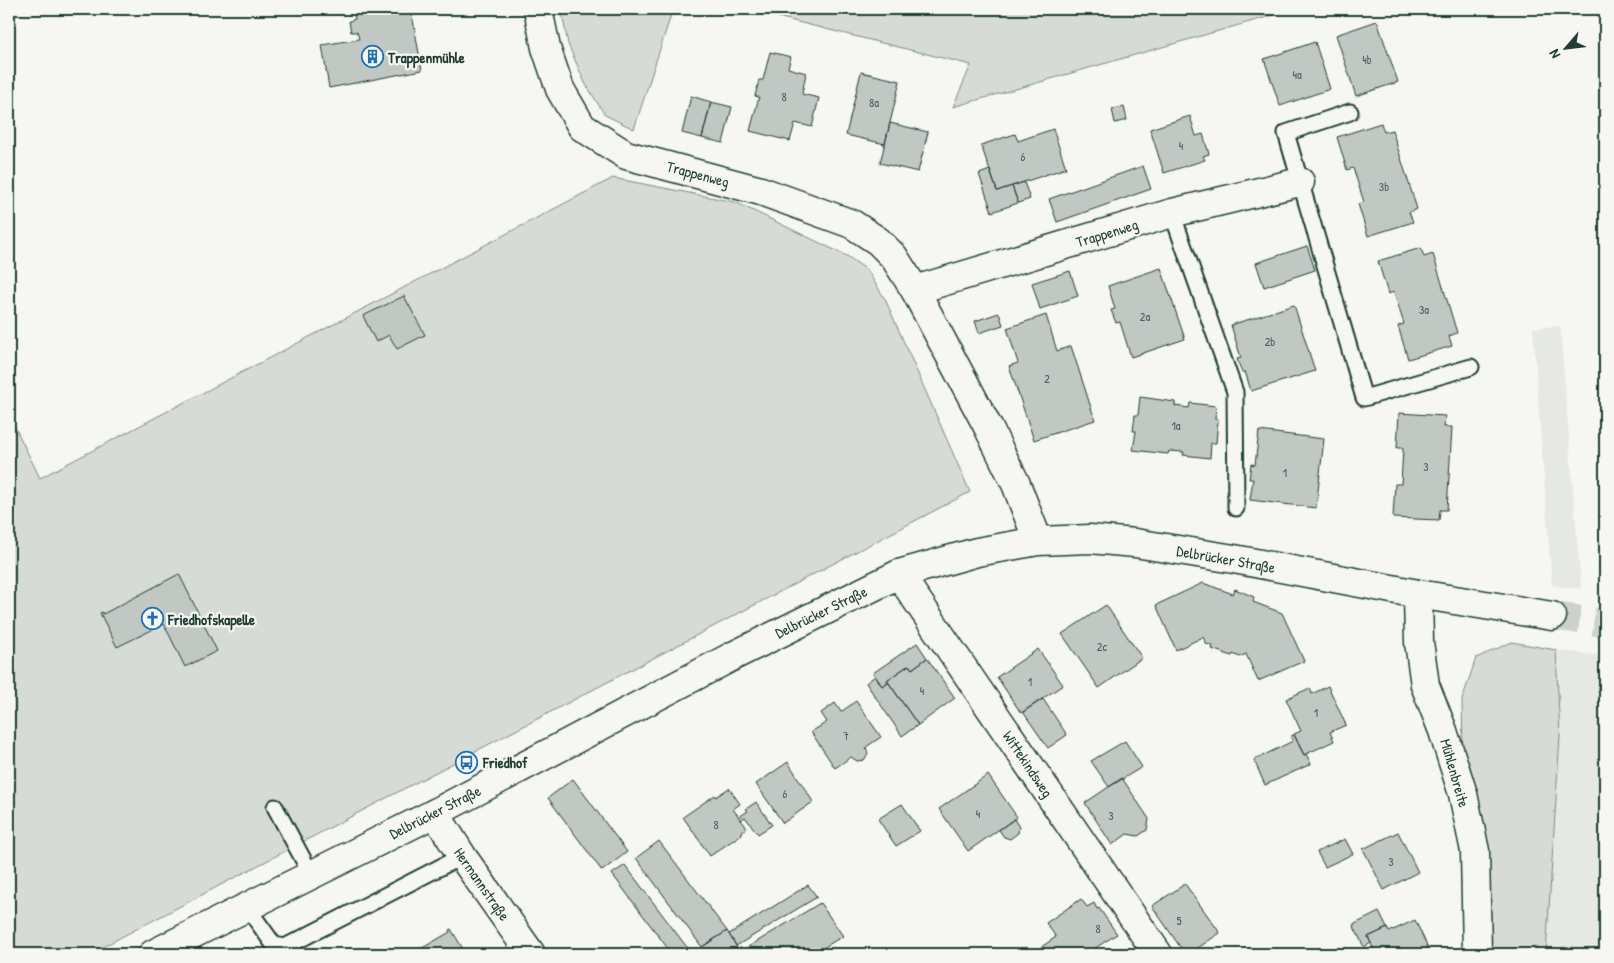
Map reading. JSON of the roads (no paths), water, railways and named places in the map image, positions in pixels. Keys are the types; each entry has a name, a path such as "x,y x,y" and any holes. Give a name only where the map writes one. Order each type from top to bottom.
{"street":[{"name":"Trappenweg","path":"538,9 546,48 560,89 582,127 626,155 761,191 852,224 878,242 894,257 915,290 1012,476 1038,541"},
{"name":"Trappenweg","path":"915,290 1172,213 1300,182"},
{"name":"Delbrücker Straße","path":"153,954 435,813 726,660 899,574 977,552 1038,541 1090,539 1135,543 1552,616"},
{"name":"Wittekindsweg","path":"899,574 1158,954"},
{"name":"Mühlenbreite","path":"1418,594 1419,642 1425,685 1443,731 1463,794 1475,851 1477,954"},
{"name":"Hermannstraße","path":"435,813 462,856 531,954"}],"lane":[{"path":"1350,112 1286,134 1364,398 1471,367"},
{"path":"1172,213 1235,392 1236,508"},
{"path":"275,807 311,874"},
{"path":"247,907 274,945 285,947 462,856"}],"tunnel":[{"path":"1552,616 1605,623"}],"place":[{"name":"Trappenmühle","path":"372,57"},
{"name":"Friedhofskapelle","path":"152,619"},
{"name":"Friedhof","path":"467,762"}]}
